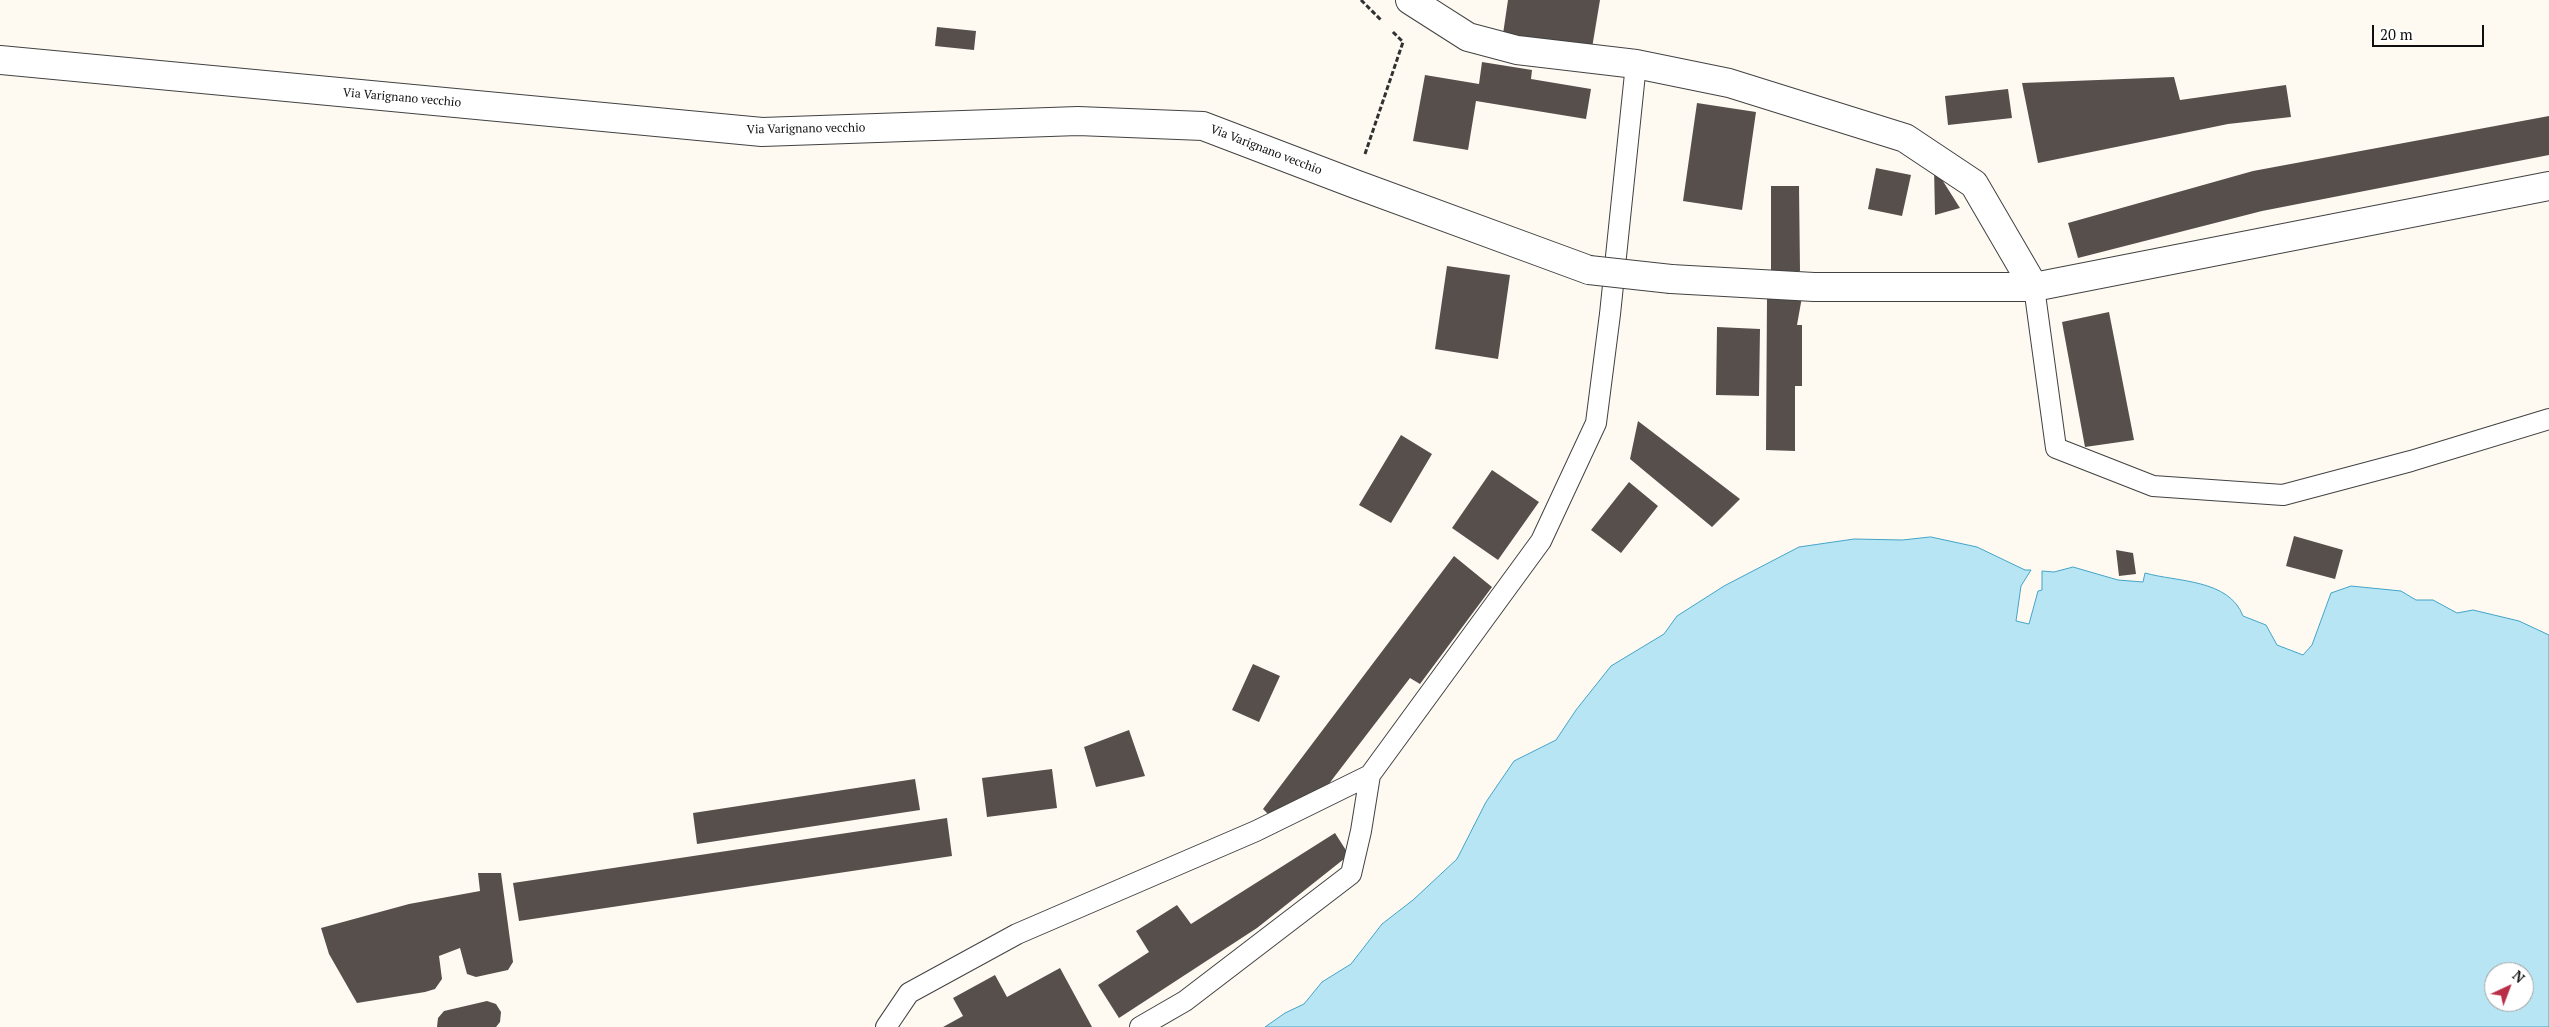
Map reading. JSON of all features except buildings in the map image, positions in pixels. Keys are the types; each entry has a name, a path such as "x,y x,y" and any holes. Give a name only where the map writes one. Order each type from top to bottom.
{"street":[{"path":"1410,0 1468,37 1516,50 1636,64 1729,84 1905,138 1974,184 2034,287"},
{"name":"Via Varignano vecchio","path":"0,60 762,132 1078,121 1203,126 1589,270 1670,279 1814,286 2034,287 2549,186"}],"lane":[{"path":"886,1027 909,993 1017,934 1256,831 1370,775 1542,541 1596,424 1610,314 1636,64"},
{"path":"2034,287 2056,448 2153,486 2283,495 2411,461 2549,419"},
{"path":"1140,1027 1185,1001 1351,874 1362,831 1370,775"}],"path":[{"path":"1355,184 1402,42"}],"water":[{"path":"1931,537 1977,547 2025,570 2031,570 2021,586 2016,621 2029,624 2038,591 2042,590 2042,571 2054,572 2073,567 2118,580 2143,582 2145,573 2201,584 2226,595 2236,604 2243,616 2266,625 2277,645 2303,655 2312,645 2331,593 2351,586 2401,591 2416,600 2433,600 2457,613 2473,610 2519,621 2549,635 2549,1027 1265,1027 1285,1013 1304,1004 1322,982 1351,964 1382,924 1413,900 1457,859 1486,802 1514,761 1556,740 1576,710 1611,666 1664,634 1677,616 1724,586 1799,547 1854,539 1902,540"}]}
